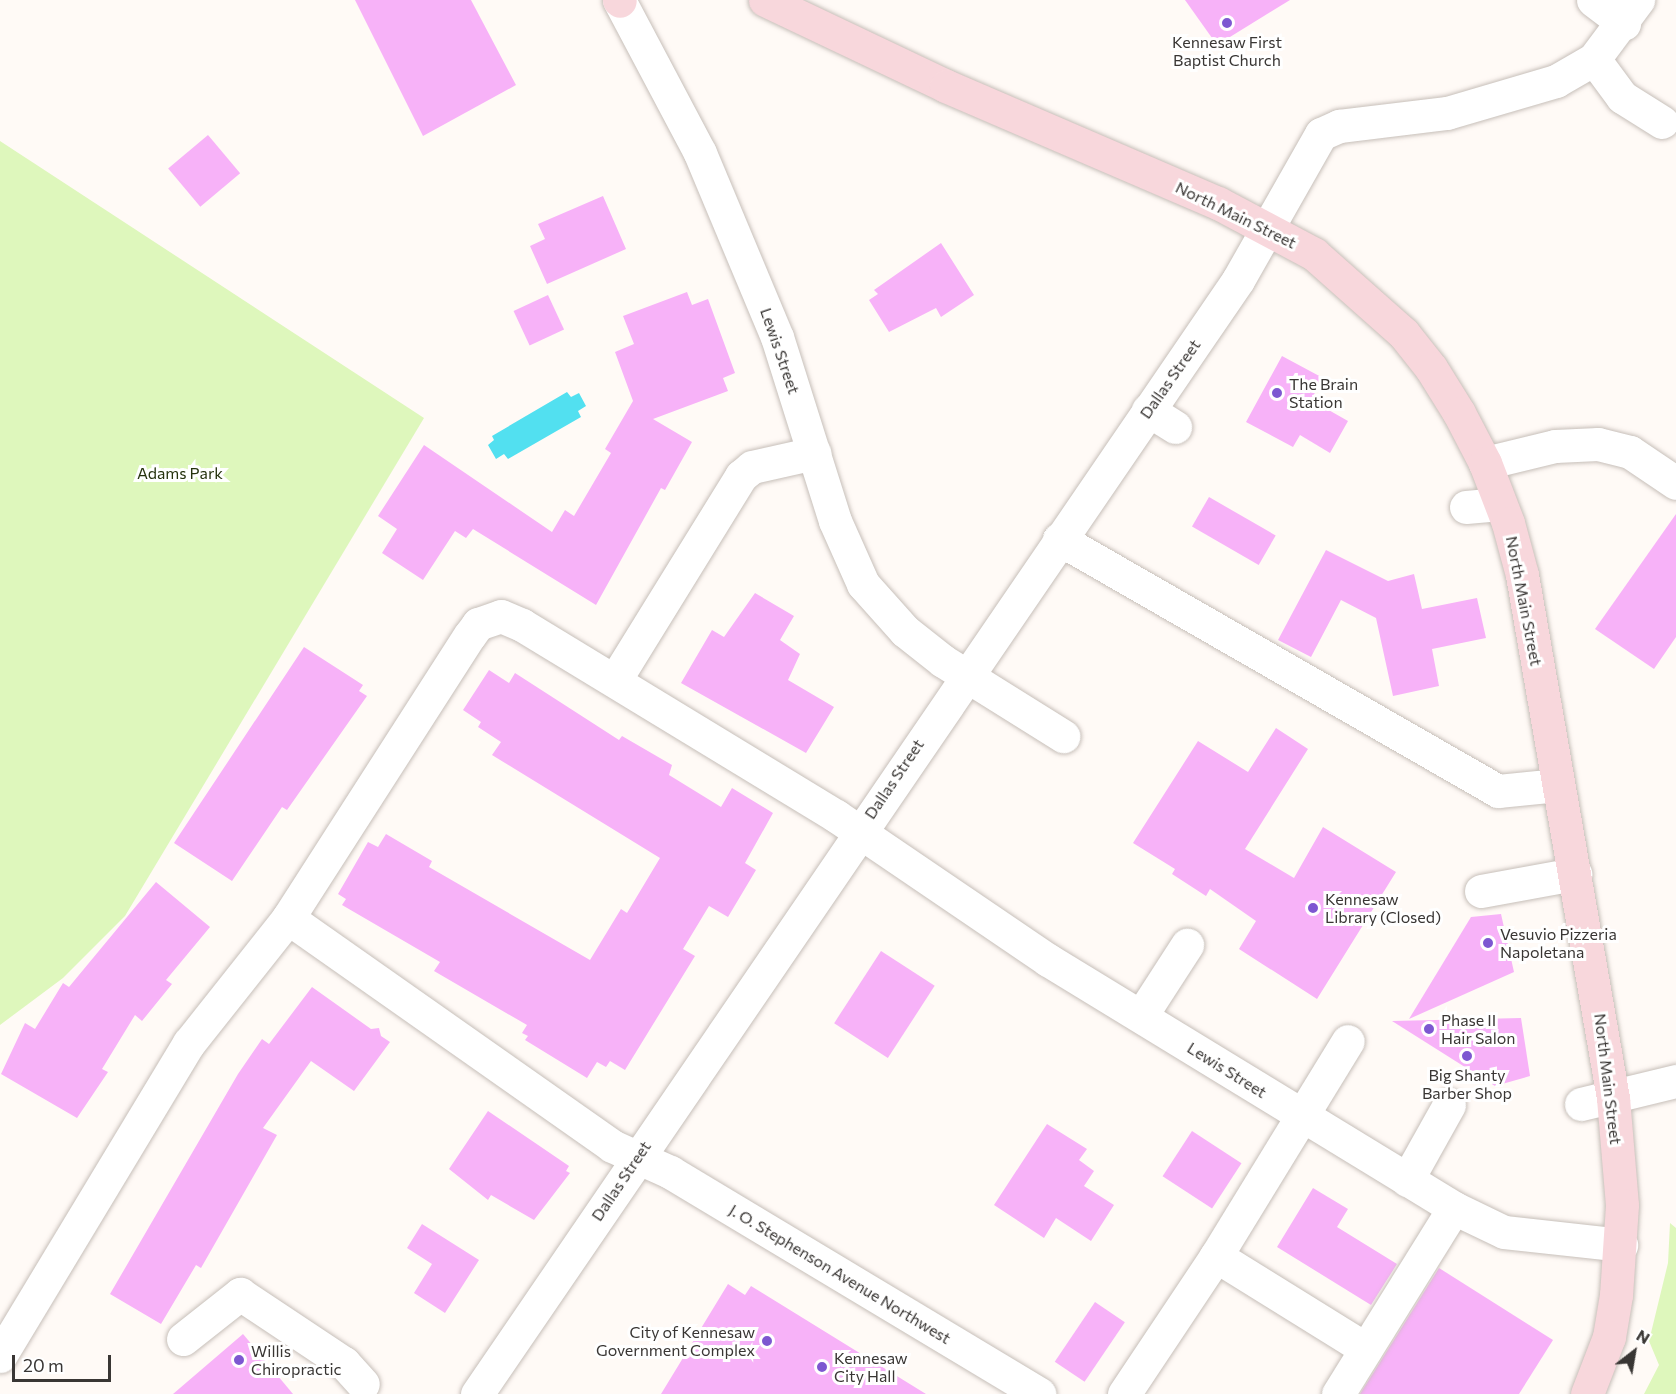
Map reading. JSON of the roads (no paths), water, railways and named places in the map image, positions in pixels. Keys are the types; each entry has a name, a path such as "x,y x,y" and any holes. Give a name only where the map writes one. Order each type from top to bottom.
{"main road":[{"name":"North Main Street","path":"765,0 946,86 1268,228 1314,254 1404,334 1437,377 1485,464 1522,575 1613,1098 1622,1205 1621,1245 1609,1337 1587,1394"}],"street":[{"name":"Lewis Street","path":"619,0 700,153 777,337 835,521 863,584 905,631 965,676 1063,736"},
{"path":"1593,0 1631,12 1594,59 1622,97 1662,122"},
{"name":"Dallas Street","path":"477,1394 522,1332 638,1157 1059,539 1162,419 1321,134 1339,126 1447,113 1556,81 1594,59"},
{"path":"1485,464 1555,446 1598,444 1630,452 1676,483"},
{"path":"615,680 741,476 752,467 814,453"},
{"path":"1466,507 1500,504"},
{"path":"1059,539 1498,791 1558,785"},
{"name":"Lewis Street","path":"0,1356 189,1043 288,918 385,763 478,624 501,616 522,625 615,680 859,832 1048,960 1454,1208 1504,1232 1621,1245"},
{"path":"1481,891 1575,874"},
{"name":"J. O. Stephenson Avenue Northwest","path":"288,918 612,1146 670,1172 1024,1390"},
{"path":"1142,1016 1186,945"},
{"path":"1124,1394 1216,1256 1348,1041"},
{"path":"1581,1104 1676,1081"},
{"path":"1407,1180 1449,1105"},
{"path":"1338,1394 1454,1208"},
{"path":"1216,1256 1365,1349"},
{"path":"183,1339 240,1294 344,1363 366,1391"},
{"name":"Dallas Street","path":"502,1394 522,1332"}],"water":[{"path":"567,392 571,397 579,393 586,406 578,411 581,417 508,459 504,454 496,459 488,445 494,440 492,436"}],"place":[{"name":"Kennesaw First Baptist Church","path":"1227,23"},
{"name":"The Brain Station","path":"1277,393"},
{"name":"Kennesaw Library (Closed)","path":"1313,908"},
{"name":"Vesuvio Pizzeria Napoletana","path":"1488,943"},
{"name":"Phase II Hair Salon","path":"1429,1029"},
{"name":"Big Shanty Barber Shop","path":"1467,1056"},
{"name":"City of Kennesaw Government Complex","path":"767,1341"},
{"name":"Willis Chiropractic","path":"239,1360"},
{"name":"Kennesaw City Hall","path":"822,1367"}],"park label":[{"name":"Adams Park","path":"180,473"}]}
